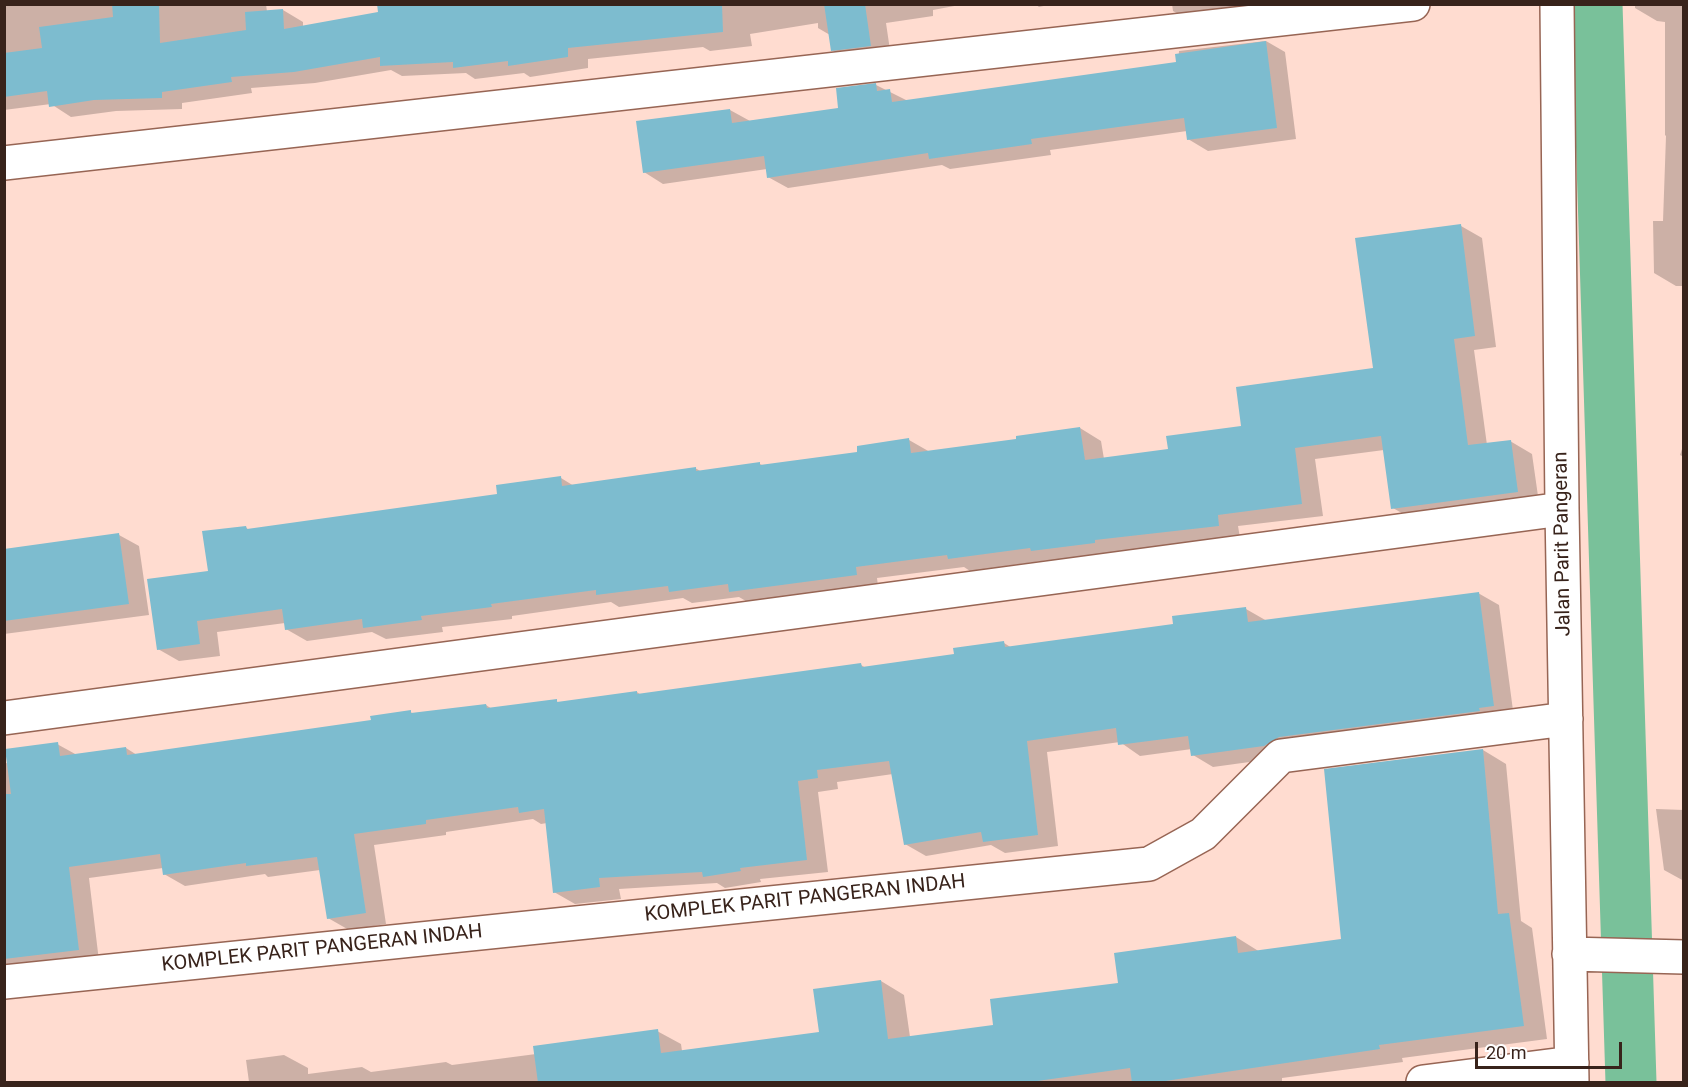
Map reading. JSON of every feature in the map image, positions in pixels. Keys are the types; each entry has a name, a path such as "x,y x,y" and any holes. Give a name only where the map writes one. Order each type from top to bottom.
{"street":[{"path":"4,163 1413,4"},
{"name":"Jalan Parit Pangeran","path":"1557,4 1562,509 1572,1073"},
{"path":"4,718 1562,509"},
{"name":"KOMPLEK PARIT PANGERAN INDAH","path":"4,982 1149,864 1203,834 1281,756 1566,719"},
{"path":"1569,954 1683,957"},
{"path":"1423,1083 1572,1073"}],"building":[{"path":"112,4 159,4 160,43 246,30 245,12 283,9 284,29 378,12 377,4 722,4 723,32 568,48 568,57 508,66 508,61 453,68 453,62 380,66 380,57 294,72 231,77 232,82 162,92 162,98 94,100 49,107 47,91 4,97 4,53 42,48 39,27 113,17"},
{"path":"824,4 865,4 871,46 831,51"},
{"path":"1266,41 1277,128 1187,140 1184,118 1031,139 1032,144 929,159 928,153 767,178 764,156 643,173 636,121 730,109 732,123 838,108 836,88 876,83 877,91 890,89 892,102 1176,62 1175,54"},
{"path":"1461,224 1475,336 1454,339 1468,445 1511,440 1518,492 1391,509 1381,436 1295,448 1302,504 1218,515 1219,526 1095,540 1095,543 1031,551 1030,548 948,559 947,555 856,567 857,575 729,592 728,584 669,592 668,586 596,595 596,590 491,604 492,607 421,616 422,620 363,628 362,619 285,630 282,609 197,621 200,644 157,650 147,579 208,571 202,531 246,526 247,529 497,494 496,485 561,476 562,486 696,467 696,471 760,462 760,465 857,452 857,446 909,438 911,453 1016,439 1016,436 1080,427 1085,460 1168,449 1166,436 1241,426 1236,387 1373,368 1355,238"},
{"path":"119,533 129,604 4,621 4,549"},
{"path":"1479,592 1494,706 1479,708 1480,711 1279,737 1264,746 1191,756 1188,736 1118,745 1116,728 1027,741 1038,835 983,842 981,832 904,845 889,761 817,770 818,778 798,781 807,860 740,868 741,871 703,877 702,872 599,878 600,887 553,893 544,809 519,813 518,807 426,820 426,824 354,834 366,913 327,919 317,857 246,866 246,863 163,875 160,854 69,867 79,950 4,959 4,794 11,794 5,749 58,742 60,756 126,747 127,755 371,720 370,716 411,710 411,713 486,704 487,708 557,699 557,702 637,691 637,694 861,663 862,667 954,654 953,648 1004,641 1005,647 1173,624 1172,616 1246,607 1248,622"},
{"path":"1483,749 1498,914 1509,913 1524,1026 1379,1045 1380,1049 1152,1083 1132,1083 1130,1068 1023,1083 538,1083 533,1046 658,1029 661,1053 819,1032 813,989 881,980 888,1039 993,1025 990,999 1118,983 1114,953 1236,936 1238,953 1341,939 1324,769"}],"waterway":[{"path":"1597,4 1631,1082"}]}
